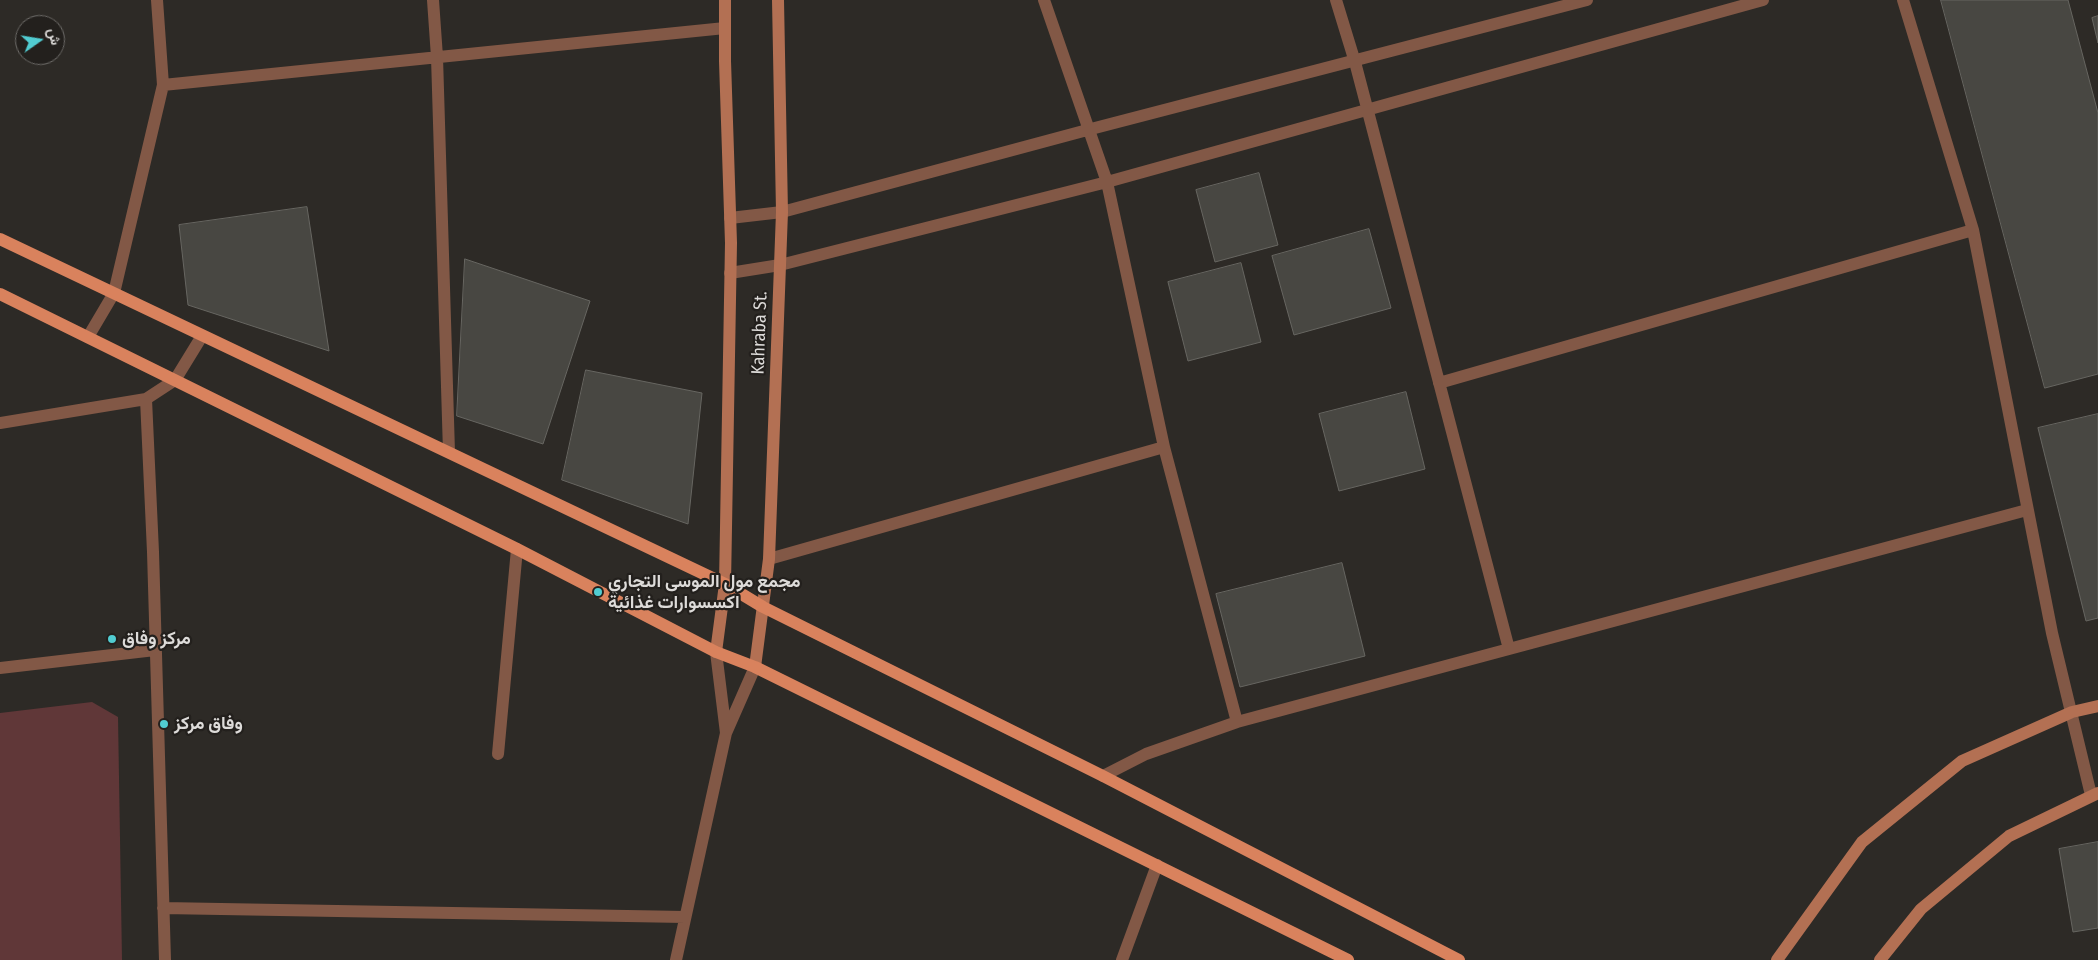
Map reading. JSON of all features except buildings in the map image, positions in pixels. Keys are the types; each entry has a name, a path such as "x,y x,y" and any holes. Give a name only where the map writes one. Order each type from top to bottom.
{"main road":[{"name":"Kahraba St.","path":"716,652 725,584 730,273 725,0"},
{"name":"Kahraba St.","path":"755,667 769,559 782,212 778,0"},
{"path":"0,239 725,584 763,606 1103,776 1459,960"},
{"path":"0,294 518,549 716,652 755,667 1156,865 1326,954 1348,960"},
{"path":"1777,960 1862,842 1962,761 2072,712 2098,706"},
{"path":"1880,960 1922,909 2009,836 2095,794"}],"street":[{"path":"88,338 114,293 163,85 157,0"},
{"path":"433,0 437,58 449,452"},
{"path":"1044,0 1108,182 1164,447 1237,722"},
{"path":"1336,0 1355,62 1509,649"},
{"path":"730,218 782,212 1090,129 1355,62 1587,0"},
{"path":"730,273 780,266 1108,182 1763,0"},
{"path":"1903,0 1973,230 2052,634 2095,794"},
{"path":"163,85 725,28"},
{"path":"1439,383 1973,230"},
{"path":"0,423 146,399 175,380 202,336"},
{"path":"146,399 165,960"},
{"path":"769,559 1164,447"},
{"path":"1103,776 1146,754 1237,722 2027,510"},
{"path":"498,754 518,549"},
{"path":"0,668 155,650"},
{"path":"716,652 726,733"},
{"path":"676,960 726,733 755,667"},
{"path":"1122,960 1156,865"},
{"path":"163,908 685,916"}],"shaded area":[{"path":"92,702 118,717 122,960 0,960 0,713"}],"place":[{"name":"مجمع مول الموسى التجاري اكسسوارات غذائية","path":"598,592"},
{"name":"مركز وفاق","path":"112,639"},
{"name":"وفاق مركز","path":"164,724"}]}
